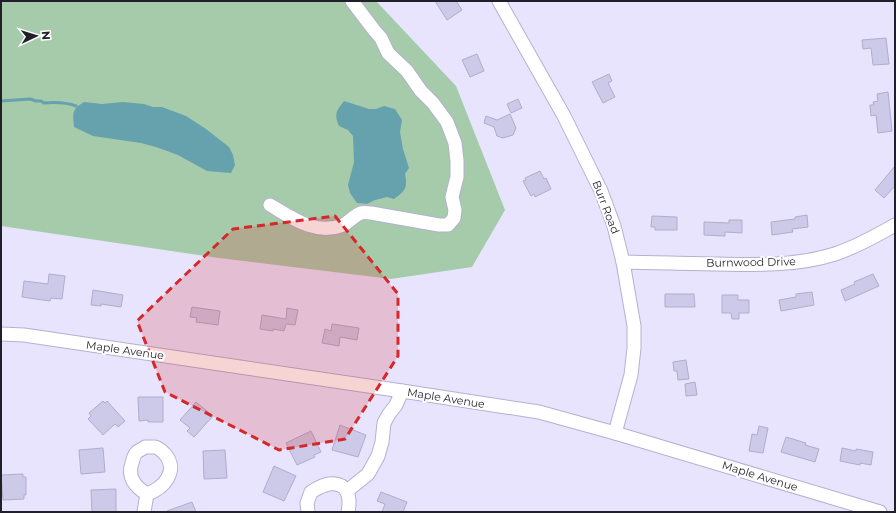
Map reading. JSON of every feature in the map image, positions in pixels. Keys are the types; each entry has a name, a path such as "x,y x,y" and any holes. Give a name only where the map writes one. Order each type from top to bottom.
{"street":[{"path":"270,205 292,219 314,228 331,228 343,225 362,213 371,213 439,225 448,225 454,218 455,210 452,197 456,177 457,161 455,142 447,122 433,103 421,92 407,71 388,52 381,38 352,1"},
{"name":"Burr Road","path":"499,1 564,116 601,191 614,226 623,262 634,326 634,348 630,375 615,433"},
{"name":"Burnwood Drive","path":"623,262 781,264 834,254 895,225"},
{"name":"Maple Avenue","path":"1,334 24,335 539,412 615,433 880,512"},
{"path":"347,491 368,474 378,456 382,442 384,423 396,405 402,391"},
{"path":"308,512 307,503 311,492 329,484 341,486 347,491 349,500 348,512"},
{"path":"144,512 147,494"}],"highlighted area":[{"path":"335,216 398,294 398,356 345,439 279,450 165,392 137,321 233,229"}],"shaded area":[{"path":"1,1 376,1 456,86 505,210 472,267 391,279 219,258 1,226"},
{"path":"344,101 369,109 376,109 384,106 395,109 402,120 400,132 403,149 409,168 405,174 405,189 394,199 387,197 367,204 357,203 350,193 348,185 354,162 353,136 348,130 339,126 336,115"},
{"path":"84,102 102,104 123,102 144,104 153,107 162,107 186,116 229,147 233,155 235,165 231,173 207,171 178,155 156,147 141,143 93,136 74,127 74,112 77,107"}],"building":[{"path":"435,1 456,1 462,10 447,20"},
{"path":"886,38 889,64 873,65 871,48 863,49 862,40"},
{"path":"477,54 484,71 470,77 462,60"},
{"path":"609,74 612,81 608,83 615,97 603,103 592,82"},
{"path":"888,92 892,131 878,133 876,115 871,116 870,105 874,105 873,102 878,101 877,94"},
{"path":"518,99 522,108 511,113 507,104"},
{"path":"510,114 516,128 513,135 503,138 497,136 494,127 484,123 486,116 497,120"},
{"path":"895,166 895,186 884,198 875,190"},
{"path":"540,171 544,179 546,178 551,189 535,197 534,194 531,196 523,181 526,180 525,178"},
{"path":"807,215 808,227 792,229 793,232 772,235 771,222 795,219 795,217"},
{"path":"652,216 677,217 677,230 655,230 655,227 651,227"},
{"path":"729,220 742,220 742,233 725,232 725,236 704,235 704,222 729,223"},
{"path":"49,274 65,276 62,299 51,298 50,301 22,297 24,281 48,284"},
{"path":"873,274 879,286 845,301 841,290 855,284 854,282"},
{"path":"93,290 123,295 121,307 101,304 101,306 91,305"},
{"path":"812,292 814,305 781,311 779,300 796,297 796,294"},
{"path":"665,294 694,294 695,307 665,307"},
{"path":"722,295 738,295 738,300 749,300 749,313 739,313 739,319 732,319 731,313 722,313"},
{"path":"192,307 220,311 218,325 196,322 197,318 190,317"},
{"path":"287,308 298,310 295,325 286,324 284,331 260,329 262,315 286,319"},
{"path":"332,324 359,328 357,340 340,337 339,346 322,343 325,329 331,331"},
{"path":"686,360 689,379 678,380 677,371 674,371 673,362"},
{"path":"695,382 697,395 686,396 685,384"},
{"path":"138,397 163,397 163,422 148,422 148,420 139,421"},
{"path":"103,401 105,403 107,401 125,421 118,427 115,424 103,435 88,419 91,416 89,413"},
{"path":"196,402 213,416 194,437 187,431 190,428 180,420"},
{"path":"340,425 366,435 358,457 332,450"},
{"path":"759,426 768,428 763,453 749,451 752,434 757,435"},
{"path":"311,431 321,452 314,455 315,457 297,465 286,443"},
{"path":"786,437 819,449 815,462 781,452"},
{"path":"103,448 105,472 81,474 79,450"},
{"path":"842,448 873,452 871,465 860,463 860,465 840,461"},
{"path":"225,450 227,478 204,479 203,451"},
{"path":"274,466 296,476 284,501 263,492"},
{"path":"23,474 23,477 26,477 26,495 24,495 24,499 3,500 1,475"},
{"path":"116,489 116,512 92,512 91,490"},
{"path":"381,492 407,502 403,512 382,512 385,504 377,501"},
{"path":"192,502 196,512 167,512 167,511"}],"waterway":[{"path":"1,101 30,99 44,103 53,102 76,106"}]}
